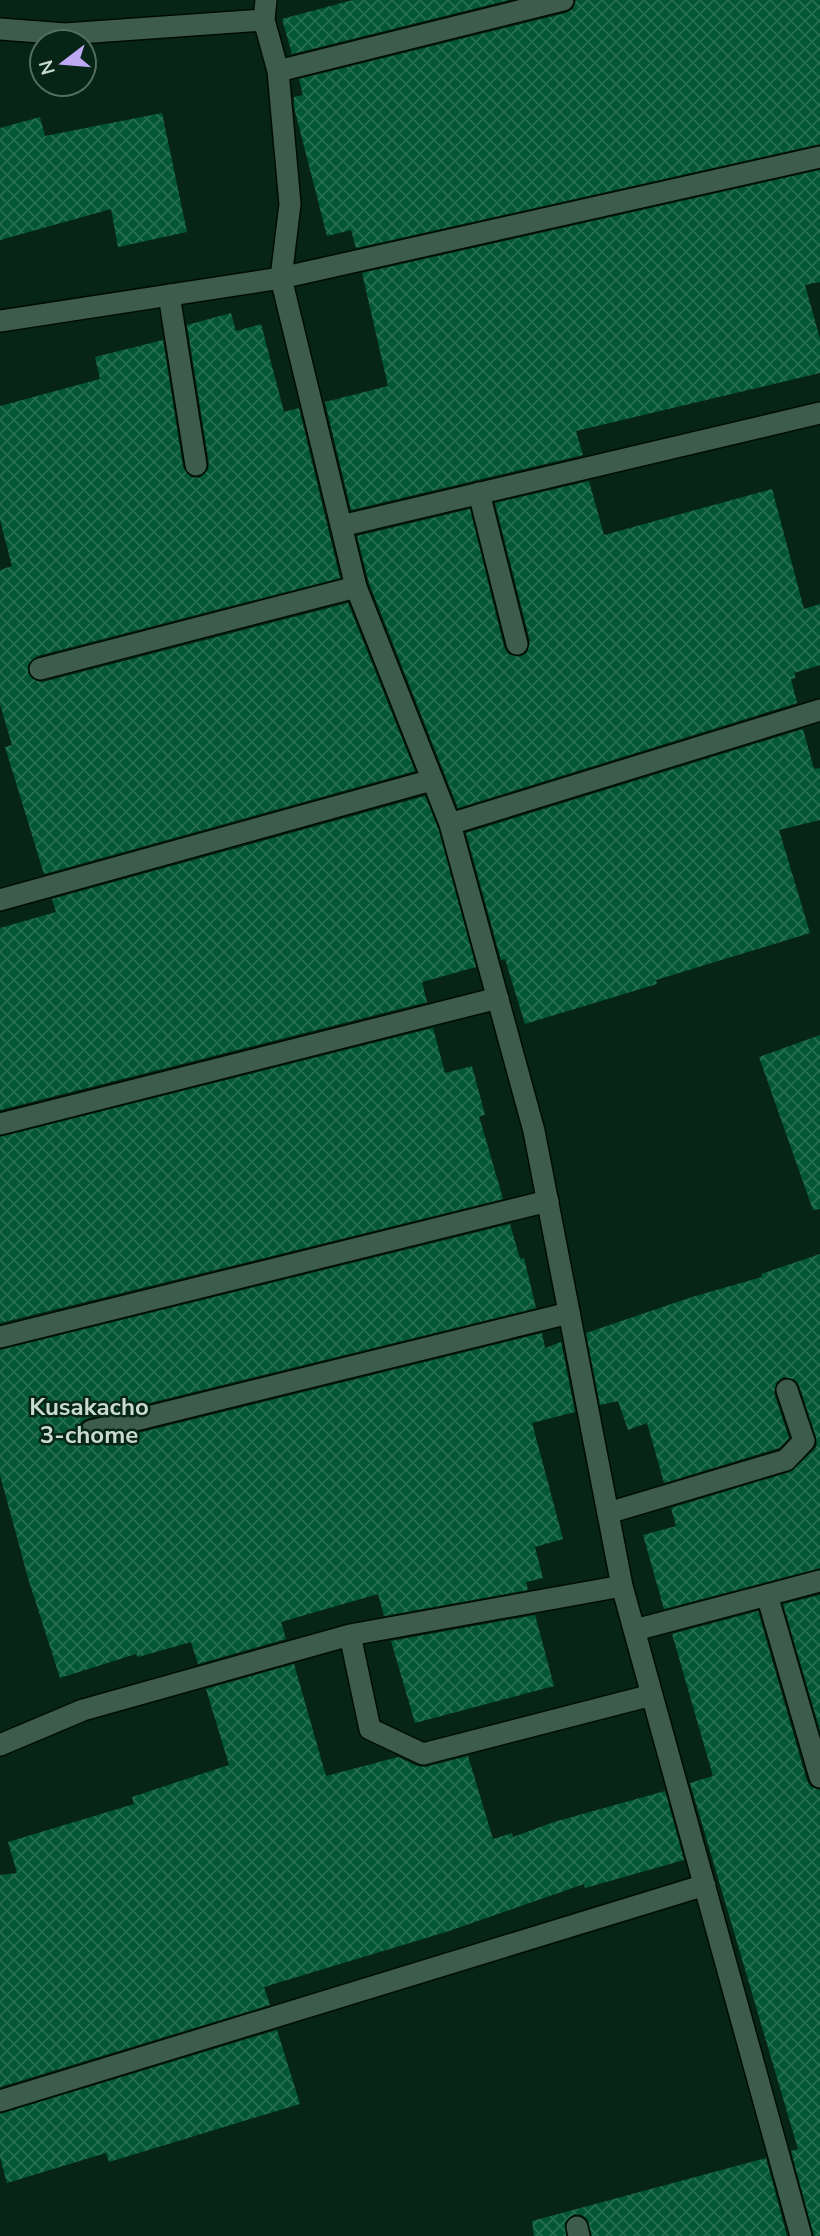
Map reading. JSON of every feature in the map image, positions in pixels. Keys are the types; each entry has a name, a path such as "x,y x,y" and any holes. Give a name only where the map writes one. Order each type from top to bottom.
{"street":[{"path":"278,71 563,0"},
{"path":"0,29 65,34 265,10 278,71 290,204 281,278 356,587 450,824 534,1131 622,1587 801,2236"},
{"path":"0,321 281,278 820,157"},
{"path":"169,295 196,464"},
{"path":"341,526 820,413"},
{"path":"479,493 517,644"},
{"path":"40,669 356,587"},
{"path":"450,824 820,710"},
{"path":"0,900 432,780"},
{"path":"0,1124 498,998"},
{"path":"0,1337 548,1200"},
{"path":"91,1431 569,1313"},
{"path":"608,1513 786,1460 804,1440 787,1390"},
{"path":"635,1630 820,1581"},
{"path":"0,1745 83,1710 350,1634 622,1587"},
{"path":"767,1595 820,1777"},
{"path":"350,1634 370,1729 423,1754 652,1695"},
{"path":"0,2101 705,1885"}],"building":[{"path":"353,0 509,0 292,54 282,19"},
{"path":"576,0 820,0 820,144 356,248 351,230 327,236 294,107 294,97 303,95 299,79 566,13 573,9"},
{"path":"162,113 187,232 118,247 111,209 0,240 0,128 40,117 45,136"},
{"path":"820,170 820,282 805,285 820,339 820,373 576,431 583,455 351,510 325,402 388,386 362,273"},
{"path":"231,313 236,331 261,324 284,412 299,408 340,578 37,656 28,665 28,673 36,681 43,682 348,603 415,771 44,874 5,747 12,745 0,704 0,570 12,566 0,520 0,406 100,379 95,357 163,340 183,467 191,477 199,478 208,470 209,463 187,325"},
{"path":"589,481 604,535 772,489 804,609 820,604 820,665 794,673 796,678 791,679 797,703 458,808 369,583 357,536 470,509 504,647 508,654 520,657 527,653 530,641 495,503"},
{"path":"803,729 814,769 820,768 820,820 779,830 810,933 525,1024 505,959 501,960 466,833"},
{"path":"425,796 438,828 476,967 422,982 427,1002 0,1110 0,928 56,912 52,899"},
{"path":"433,1028 445,1073 472,1066 485,1115 479,1116 503,1199 0,1323 0,1137"},
{"path":"820,1035 820,1209 813,1210 759,1057"},
{"path":"510,1224 520,1259 524,1258 536,1308 88,1418 81,1422 78,1433 82,1441 94,1444 542,1333 545,1348 561,1342 575,1412 532,1423 563,1539 535,1547 543,1578 526,1582 528,1590 384,1616 378,1594 281,1622 286,1639 198,1664 191,1642 138,1657 136,1654 60,1678 28,1578 0,1475 0,1350"},
{"path":"820,1254 820,1568 664,1609 643,1535 676,1526 671,1508 790,1472 814,1450 817,1445 816,1437 799,1385 795,1380 784,1377 777,1382 774,1393 789,1438 779,1448 664,1483 647,1423 628,1430 618,1401 600,1405 586,1333 692,1297 762,1277 761,1274"},
{"path":"820,1595 820,1730 783,1604"},
{"path":"758,1611 807,1781 811,1787 820,1790 820,2236 814,2236 791,2151 798,2149 690,1783 713,1776 672,1634"},
{"path":"535,1615 554,1686 415,1723 391,1641"},
{"path":"294,1664 326,1776 398,1757 425,1767 468,1756 493,1839 512,1833 513,1837 554,1822 665,1791 684,1860 585,1888 584,1884 449,1931 264,1987 270,2005 0,2087 0,1875 17,1873 8,1842 134,1804 132,1797 229,1765 206,1689"},
{"path":"277,2030 300,2104 109,2162 106,2153 7,2183 0,2157 0,2114"},
{"path":"766,2158 787,2236 592,2236 587,2219 575,2214 565,2222 566,2236 534,2236 532,2221"}],"district":[{"name":"Kusakacho 3-chome","path":"89,1421"}]}
